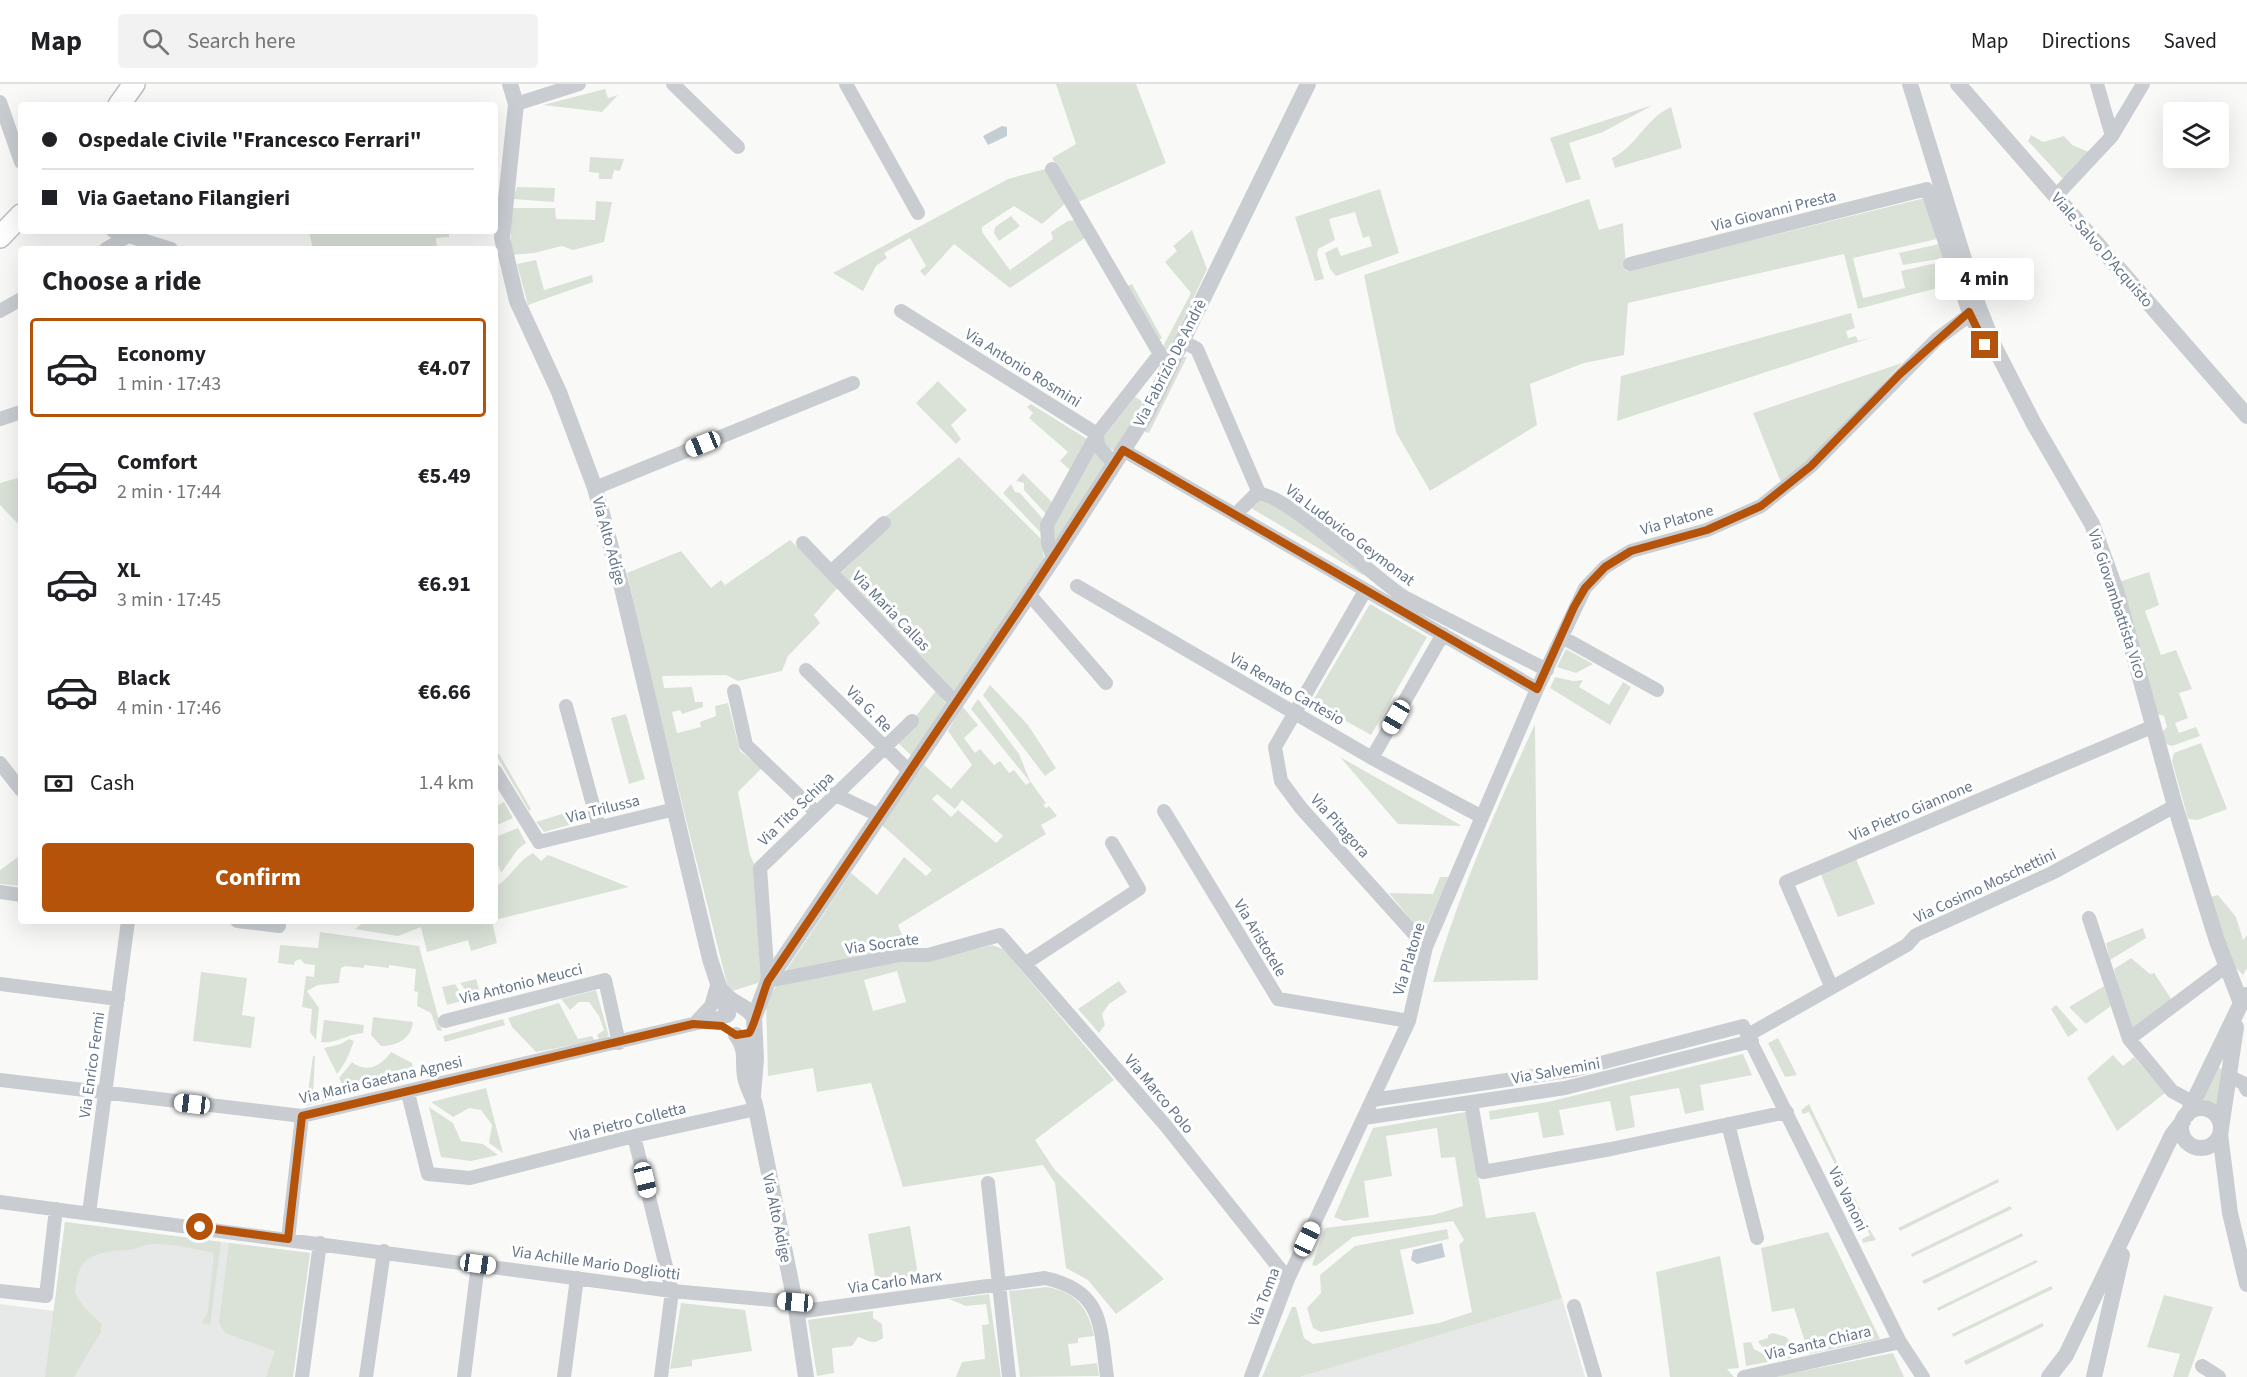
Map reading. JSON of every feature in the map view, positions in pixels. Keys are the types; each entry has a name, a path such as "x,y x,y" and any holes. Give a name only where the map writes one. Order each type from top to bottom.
{"main road":[{"path":"121,102 134,84"},
{"path":"0,237 18,218"}],"street":[{"path":"510,84 516,104 579,84"},
{"path":"673,84 738,147"},
{"path":"846,84 918,213"},
{"name":"Via Fabrizio De Andrè","path":"742,1015 766,984 1053,559 1147,412 1164,361 1182,341 1308,84"},
{"name":"Via Giovambattista Vico","path":"1910,84 1974,310 2034,424 2092,524 2116,593 2175,806 2225,967 2242,1001"},
{"name":"Viale Salvo D'Acquisto","path":"1958,84 2247,416"},
{"path":"2097,84 2112,135"},
{"path":"2055,197 2112,135 2143,84"},
{"path":"0,102 18,153"},
{"name":"Via Alto Adige","path":"516,104 502,238 517,301 558,392 595,488 717,986 742,1015 756,1059 755,1102 796,1307 806,1377"},
{"path":"1052,169 1164,361 1097,434 1047,525 1048,543 1053,559"},
{"name":"Via Giovanni Presta","path":"1630,264 1927,189 1974,310"},
{"path":"123,234 161,246"},
{"path":"111,246 129,236"},
{"path":"0,311 18,301"},
{"name":"Via Platone","path":"1372,1100 1409,1021 1426,947 1537,689 1585,588 1605,567 1631,551 1707,530 1761,506 1811,466 1900,374 1974,310"},
{"name":"Via Antonio Rosmini","path":"901,311 1097,434"},
{"path":"1182,341 1197,349 1259,493"},
{"path":"595,488 853,383"},
{"path":"0,419 18,413"},
{"path":"1097,434 1098,446 1119,457"},
{"name":"Via Ludovico Geymonat","path":"1119,457 1235,515 1537,689"},
{"name":"Via Ludovico Geymonat","path":"1235,515 1246,502 1259,493 1272,495 1306,519 1374,577 1431,613 1547,670"},
{"path":"831,572 884,523"},
{"name":"Via Maria Callas","path":"802,543 956,703"},
{"name":"Via Renato Cartesio","path":"1077,586 1372,758 1482,817"},
{"name":"Via Pitagora","path":"1365,591 1275,747 1281,781 1301,808 1426,947"},
{"path":"1029,594 1106,683"},
{"path":"1372,758 1443,634"},
{"path":"1562,637 1657,690"},
{"name":"Via G. Re","path":"806,670 909,771"},
{"path":"734,691 746,745 816,812"},
{"path":"566,706 599,827"},
{"name":"Via Tito Schipa","path":"766,984 760,868 912,721"},
{"name":"Via Pietro Giannone","path":"1831,986 1786,882 2154,726"},
{"path":"0,763 18,786"},
{"name":"Via Trilussa","path":"498,776 539,842 675,809"},
{"path":"834,795 878,815"},
{"name":"Via Cosimo Moschettini","path":"1750,1038 1831,986 1907,945 1916,935 2052,873 2175,806"},
{"name":"Via Aristotele","path":"1164,811 1278,999 1409,1021"},
{"path":"1026,963 1139,889 1112,843"},
{"path":"0,892 18,895"},
{"path":"2089,918 2129,1039 2187,1113 2184,1139 2213,1155 2224,1170"},
{"name":"Via Enrico Fermi","path":"89,1213 128,924"},
{"path":"262,924 279,926"},
{"name":"Via Socrate","path":"766,984 900,955 928,955 1000,935"},
{"name":"Via Marco Polo","path":"1000,935 1166,1126 1288,1279"},
{"path":"2129,1039 2225,967"},
{"name":"Via Antonio Meucci","path":"445,1021 605,980 619,1042"},
{"path":"0,984 118,999"},
{"path":"693,1024 711,1006 717,986"},
{"path":"2036,1377 2053,1372 2066,1355 2159,1163 2187,1113 2242,1001"},
{"path":"2159,1163 2175,1150 2212,1145 2221,1131 2242,1001"},
{"name":"Via Alto Adige","path":"742,1015 727,1027 744,1044 746,1082 755,1102"},
{"name":"Via Maria Gaetana Agnesi","path":"0,1080 302,1116 408,1093 693,1024 742,1015"},
{"name":"Via Maria Gaetana Agnesi","path":"693,1024 722,1026 734,1035"},
{"name":"Via Salvemini","path":"1364,1118 1586,1083 1750,1038 1743,1026 1574,1070 1372,1100"},
{"name":"Via Vanoni","path":"1750,1038 1900,1342 1922,1376"},
{"path":"2212,1063 2222,1062 2247,1090"},
{"name":"Via Pietro Colletta","path":"408,1093 428,1174 470,1178 755,1102"},
{"name":"Via Toma","path":"1251,1377 1288,1279 1372,1100"},
{"path":"1470,1102 1483,1172 1787,1112"},
{"path":"2187,1113 2205,1109 2217,1116 2221,1131 2224,1170 2234,1234 2247,1284"},
{"path":"288,1239 302,1116"},
{"path":"1728,1124 1757,1238"},
{"path":"634,1136 672,1291 661,1377"},
{"path":"988,1183 997,1284 1009,1377"},
{"name":"Via Achille Mario Dogliotti","path":"0,1202 796,1307"},
{"path":"0,1291 46,1296 56,1209"},
{"path":"2094,1377 2129,1226"},
{"path":"302,1377 320,1243"},
{"path":"366,1377 384,1251"},
{"path":"464,1377 478,1264"},
{"path":"564,1377 577,1278"},
{"name":"Via Carlo Marx","path":"796,1307 1045,1278 1078,1289 1089,1303 1099,1323 1107,1377"},
{"path":"1574,1306 1595,1377"},
{"path":"2080,1326 2104,1334"},
{"name":"Via Santa Chiara","path":"1744,1377 1900,1342"},
{"path":"2202,1366 2219,1377"}],"shaded area":[{"path":"1056,84 1136,84 1166,163 1078,202 1052,158 1076,144"},
{"path":"605,89 608,98 618,95 602,112 543,105"},
{"path":"1653,105 1603,132 1569,143 1581,179 1566,183 1550,138"},
{"path":"1671,107 1682,148 1615,168 1612,158 1628,147 1655,118"},
{"path":"1002,126 1007,127 1007,136 988,145 983,136"},
{"path":"2031,135 2043,142 2064,136 2072,145 2089,152 2063,179 2028,141"},
{"path":"590,157 624,159 620,171 614,170 612,179 599,179 599,173 589,172"},
{"path":"1045,169 1066,203 1042,224 1014,206 982,227 982,232 1010,270 1053,239 1051,232 1068,221 1075,220 1085,238 1010,288 954,244 925,276 920,271 926,266 910,238 884,253 887,258 876,266 863,291 833,273 1008,179"},
{"path":"517,187 555,188 554,202 513,199"},
{"path":"1380,189 1399,253 1336,276 1330,269 1325,253 1337,247 1341,256 1372,246 1369,236 1363,238 1355,212 1329,219 1335,240 1318,249 1317,254 1324,279 1315,281 1295,217"},
{"path":"1925,198 1937,239 1853,258 1863,298 1905,288 1901,271 1945,261 1956,283 1858,309 1844,254 1628,303 1624,355 1584,363 1530,384 1537,425 1430,491 1396,432 1364,275 1589,199 1599,230 1623,223 1626,271"},
{"path":"596,201 612,202 604,242 573,250 562,246 534,253 511,255 511,208 555,208 556,219 595,220"},
{"path":"1011,216 1020,226 999,241 994,233 995,227"},
{"path":"1192,230 1207,269 1169,350 1160,352 1191,293 1165,262 1177,251 1173,246"},
{"path":"310,234 449,234 449,237 436,238 437,246 312,246"},
{"path":"1939,244 1944,258 1903,265 1899,253"},
{"path":"536,260 544,290 592,275 593,282 528,305 517,264"},
{"path":"1132,284 1162,338 1156,342 1127,286"},
{"path":"1851,313 1855,328 1846,331 1848,338 1856,336 1858,341 1876,336 1617,421 1621,376"},
{"path":"1183,357 1187,357 1149,433 1144,431"},
{"path":"1902,363 1825,445 1782,485 1753,413"},
{"path":"938,381 967,410 951,425 961,439 956,444 916,403"},
{"path":"1135,397 1143,402 1116,450 1112,450 1104,444 1103,438"},
{"path":"1031,404 1087,439 1070,470 1060,461 1068,452 1029,418 1033,413 1027,407"},
{"path":"1094,450 1105,465 1054,544 1051,527"},
{"path":"959,457 1042,540 1044,561 954,692 840,574 890,526 884,518"},
{"path":"1023,473 1052,502 1047,515 1024,490 1024,483 1016,481"},
{"path":"18,478 18,524 0,505 0,483"},
{"path":"1011,484 1015,492 1020,493 1044,520 1042,534 1003,493"},
{"path":"1269,498 1364,571 1363,575 1251,508 1260,499"},
{"path":"790,540 838,587 814,615 820,623 788,656 782,671 738,681 726,675 662,676 664,688 692,687 695,702 703,702 703,707 682,714 680,710 672,712 677,733 701,727 700,722 716,716 715,706 728,703 740,751 762,768 738,792 750,855 756,868 764,975 758,983 729,992 627,573 681,551 711,588 721,580 725,585"},
{"path":"2149,572 2159,605 2145,611 2161,655 2176,650 2192,689 2179,693 2188,718 2175,723 2179,733 2196,727 2200,736 2172,746 2166,744 2162,732 2167,727 2164,716 2157,714 2119,582"},
{"path":"1370,604 1427,637 1371,735 1312,702"},
{"path":"1566,649 1593,664 1576,673 1557,667"},
{"path":"1555,677 1573,681 1583,680 1579,687 1609,705 1623,682 1631,687 1610,725 1550,688"},
{"path":"990,685 1028,725 1056,768 1045,776 983,695"},
{"path":"936,691 947,705 912,756 896,741"},
{"path":"978,699 1019,754 1030,781 1046,803 1043,805 1046,808 1049,806 1057,816 1041,825 1046,834 898,925 908,949 783,975 851,873 877,895 904,857 926,876 932,870 882,825 924,765 951,789 972,765 948,731 962,706 978,725 964,738 975,753 980,749 994,765 1000,761 1009,773 1014,770 1026,785 1030,782 971,709","holes":["937,794 955,809 962,800 1003,836 996,843 958,810 951,817 932,799"]},
{"path":"626,714 645,779 629,784 611,718"},
{"path":"1535,724 1538,980 1433,982 1466,883"},
{"path":"2201,743 2227,809 2198,820 2188,819 2172,761 2174,753"},
{"path":"498,752 531,809 529,811 498,758"},
{"path":"1340,757 1462,826 1398,824"},
{"path":"504,802 513,818 498,825 498,805"},
{"path":"581,808 584,821 544,832 536,822"},
{"path":"518,828 526,843 518,849 501,873 498,865 498,836"},
{"path":"533,853 541,861 548,855 629,887 498,919 498,885"},
{"path":"18,857 18,886 0,884 0,870"},
{"path":"1856,859 1875,904 1838,917 1820,872"},
{"path":"1440,877 1449,877 1423,934 1389,893 1433,894"},
{"path":"2218,895 2236,917 2243,940 2247,935 2247,968 2243,975 2232,964 2211,897"},
{"path":"361,924 493,924 497,943 471,951 468,940 427,952 421,927 398,936 355,929"},
{"path":"2143,928 2146,938 2110,960 2106,943"},
{"path":"320,932 419,946 442,1031 437,1030 431,1013 417,1006 418,992 414,991 416,969 389,965 389,968 364,965 364,968 345,966 341,968 339,983 318,985 307,991 319,1008 316,1040 310,1032 312,1009 302,1007 306,976 314,977 315,965 305,964 300,959 295,961 294,965 278,963 280,945 318,948"},
{"path":"992,945 1003,949 1114,1080 1035,1140 1054,1169 1164,1279 1116,1314 1088,1280 1066,1268 1055,1183 1043,1165 903,1187 871,1083 817,1092 813,1068 768,1076 766,1000 777,985 894,960 924,962","holes":["897,971 906,1002 873,1011 864,980"]},
{"path":"2131,958 2150,974 2154,973 2172,1000 2135,1030 2129,1028 2114,969"},
{"path":"201,972 247,978 242,1015 255,1017 251,1048 193,1041"},
{"path":"476,979 481,996 473,999 460,983"},
{"path":"1119,981 1127,992 1109,1004 1102,1014 1105,1025 1099,1033 1078,1009"},
{"path":"455,984 465,1000 447,1005 442,987"},
{"path":"2104,986 2111,1006 2086,1024 2069,1007"},
{"path":"596,990 609,1036 599,1039 597,1035 604,1030 599,1016 589,1002 579,1002 570,1010 561,999"},
{"path":"559,1003 578,1039 592,1036 595,1041 536,1052 512,1027 508,1018"},
{"path":"2056,1005 2078,1030 2068,1037 2051,1009"},
{"path":"373,1017 413,1022 412,1028 398,1043 381,1046 371,1035"},
{"path":"503,1019 505,1025 445,1042 443,1036"},
{"path":"324,1020 364,1025 363,1033 332,1042 321,1042"},
{"path":"1778,1038 1797,1075 1785,1077 1768,1043"},
{"path":"349,1039 354,1041 337,1074 324,1048 341,1044"},
{"path":"391,1052 412,1063 414,1071 343,1086 339,1078 352,1062 358,1066 373,1067"},
{"path":"1743,1054 1752,1075 1700,1085 1704,1110 1685,1114 1679,1088 1630,1096 1635,1127 1616,1131 1610,1101 1559,1110 1564,1135 1543,1138 1538,1112 1490,1120 1489,1111 1548,1102"},
{"path":"2113,1055 2123,1066 2134,1057 2165,1093 2117,1131 2087,1078"},
{"path":"313,1056 315,1056 313,1095 333,1099 306,1106"},
{"path":"2218,1067 2223,1070 2216,1108 2209,1103 2200,1103"},
{"path":"486,1088 503,1153 489,1143 492,1125 481,1110 469,1108 453,1117 431,1102"},
{"path":"1809,1104 1876,1240 1863,1243 1862,1239 1870,1235 1809,1112 1803,1114 1801,1110"},
{"path":"429,1107 453,1123 461,1141 483,1144 498,1155 471,1161 441,1157"},
{"path":"1466,1112 1486,1218 1535,1212 1562,1298 1300,1377 1262,1377 1292,1307 1296,1307 1304,1338 1313,1344 1439,1323 1472,1312 1459,1245 1464,1240 1453,1221 1353,1237 1316,1266 1312,1265 1325,1228 1433,1215 1463,1206 1455,1157 1441,1158 1437,1128 1386,1136 1392,1176 1364,1181 1369,1217 1344,1221 1334,1217 1373,1128"},
{"path":"1998,1179 1999,1182 1900,1231 1898,1228"},
{"path":"2010,1206 2012,1209 1912,1257 1911,1254"},
{"path":"65,1222 310,1253 293,1377 0,1377 0,1304 54,1311"},
{"path":"65,1222 221,1242 210,1325 202,1323 208,1311 214,1253 154,1244 97,1254 84,1263 79,1271 75,1293 83,1306 101,1324 101,1332 74,1377 45,1377"},
{"path":"910,1226 919,1281 877,1288 868,1234"},
{"path":"1447,1229 1449,1239 1400,1250 1414,1314 1321,1332 1313,1328 1307,1308 1321,1293 1320,1275 1355,1246"},
{"path":"1828,1232 1880,1339 1809,1354 1794,1308 1772,1312 1761,1248"},
{"path":"2022,1233 2023,1236 1924,1284 1922,1281"},
{"path":"229,1243 310,1253 293,1377 266,1377 275,1351 225,1333 219,1322"},
{"path":"1442,1243 1445,1257 1417,1264 1411,1260 1413,1250"},
{"path":"1720,1256 1739,1368 1727,1369 1734,1377 1670,1377 1656,1272"},
{"path":"2036,1260 2038,1262 1938,1311 1937,1308"},
{"path":"2051,1286 2053,1289 1953,1337 1952,1334"},
{"path":"1047,1287 1066,1293 1080,1303 1085,1310 1094,1336 1078,1338 1078,1343 1068,1344 1071,1366 1097,1363 1099,1376 1020,1377 1009,1291"},
{"path":"989,1294 1001,1377 956,1377 962,1362 985,1359 982,1325 989,1324 986,1304 966,1306 949,1299"},
{"path":"2164,1295 2213,1307 2188,1377 2173,1377 2180,1354 2147,1347"},
{"path":"1562,1298 1585,1377 1300,1377 1394,1348"},
{"path":"681,1303 745,1310 752,1351 692,1360 692,1366 670,1369"},
{"path":"873,1311 873,1318 882,1324 883,1338 874,1342 858,1337 852,1346 832,1348 834,1373 817,1376 808,1320"},
{"path":"2042,1323 2044,1326 1966,1365 1964,1361"},
{"path":"1773,1333 1786,1337 1790,1342 1792,1358 1774,1361 1771,1354 1760,1344 1758,1341 1768,1338 1768,1335"},
{"path":"1751,1342 1754,1349 1767,1356 1768,1362 1746,1366 1743,1343"},
{"path":"1893,1353 1904,1377 1773,1377"}],"route":[{"path":"200,1227 288,1239 302,1116 408,1093 693,1024 722,1026 740,1036 749,1033 754,1026 759,1000 768,981 1053,559 1123,450 1537,689 1574,607 1585,588 1605,567 1631,551 1707,530 1761,506 1811,466 1900,374 1969,312 1985,345"}]}
